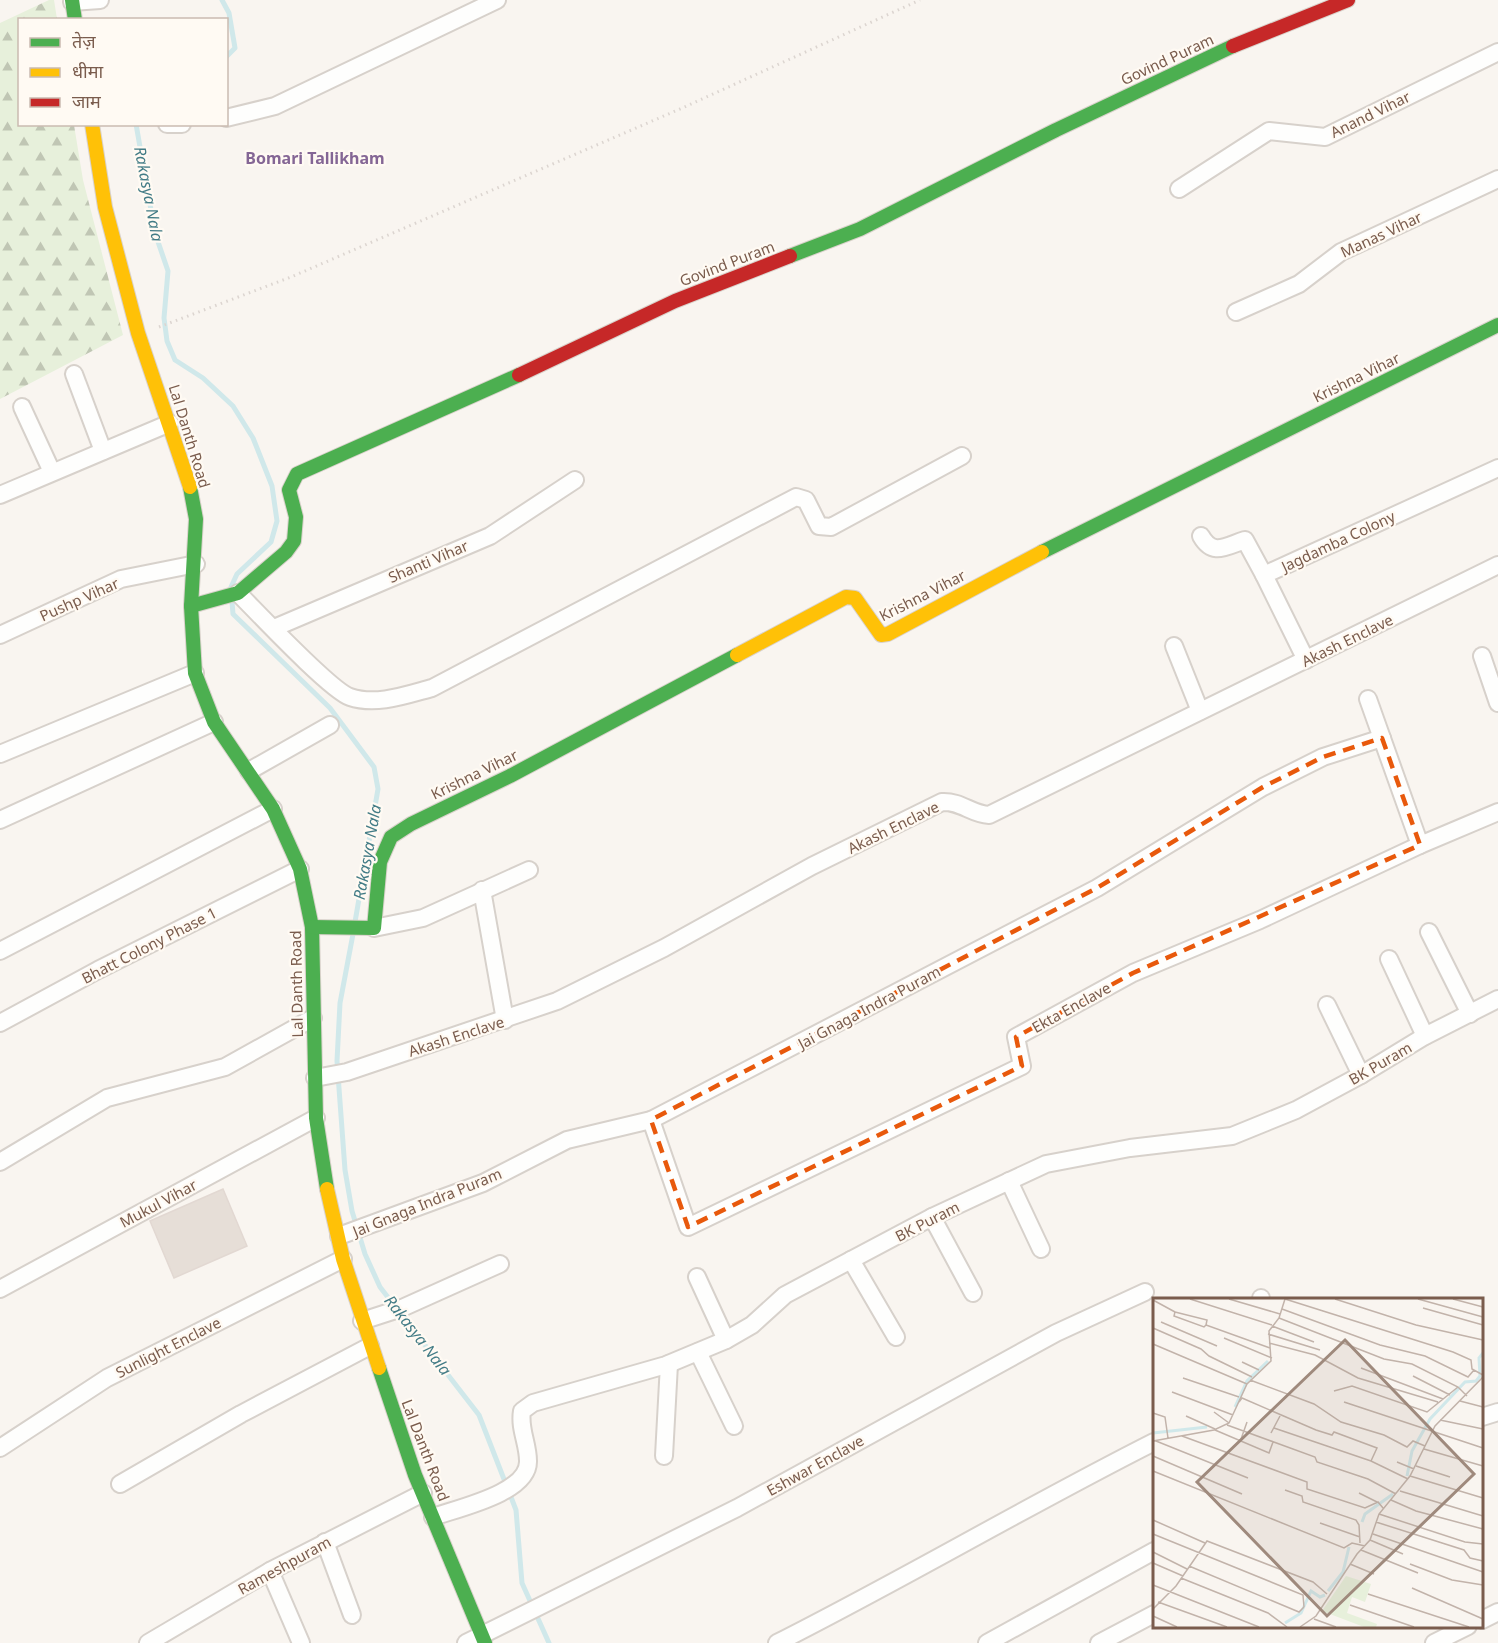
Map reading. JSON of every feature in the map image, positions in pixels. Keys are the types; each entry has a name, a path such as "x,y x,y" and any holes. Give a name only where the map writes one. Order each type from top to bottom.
{"street":[{"path":"75,18 72,1 100,0"},
{"path":"228,118 275,106 497,0"},
{"name":"Govind Puram","path":"191,606 238,593 286,552 294,541 296,517 289,490 297,474 525,372 675,301 860,229 1056,130 1238,44 1347,0"},
{"name":"Anand Vihar","path":"1179,189 1269,131 1325,136 1498,52"},
{"name":"Lal Danth Road","path":"95,126 105,207 135,322 187,473 196,519 196,564 191,606 195,673 214,722 273,809 300,869 312,927 313,1018 331,1076 316,1118 324,1174 351,1233 343,1258 370,1346 423,1493 484,1639"},
{"name":"Manas Vihar","path":"1236,312 1299,284 1341,252 1498,179"},
{"name":"Krishna Vihar","path":"371,928 380,862 391,837 411,824 510,776 846,597 855,598 881,635 888,634 1020,563 1498,325"},
{"path":"74,374 103,451"},
{"path":"22,406 52,472"},
{"path":"0,495 170,423"},
{"path":"238,593 326,680 348,697 393,698 432,688 796,496 806,500 819,526 831,527 962,456"},
{"name":"Jagdamba Colony","path":"1306,660 1264,575 1496,474"},
{"name":"Shanti Vihar","path":"274,628 490,536 575,480"},
{"path":"1201,536 1207,546 1215,549 1245,540 1264,575"},
{"name":"Pushp Vihar","path":"0,635 120,579 196,564"},
{"name":"Akash Enclave","path":"331,1076 557,1001 664,948 812,866 942,802 955,801 977,815 989,815 1498,564"},
{"path":"1174,646 1200,711"},
{"path":"1482,656 1498,703"},
{"path":"0,754 195,673"},
{"path":"1368,699 1420,844"},
{"path":"0,820 214,722"},
{"path":"249,771 330,725"},
{"name":"Jai Gnaga Indra Puram","path":"351,1233 483,1183 567,1140 651,1120 1097,888 1263,787 1323,757 1382,738"},
{"path":"0,951 273,809"},
{"name":"Ekta Enclave","path":"651,1120 688,1227 1022,1066 1016,1037 1115,982 1177,953 1260,920 1420,844 1498,813"},
{"name":"Bhatt Colony Phase 1","path":"0,1023 98,970 300,869"},
{"path":"312,927 371,928 423,918 529,870"},
{"path":"482,890 505,1020"},
{"path":"1429,932 1470,1014"},
{"path":"1389,959 1425,1036"},
{"name":"BK Puram","path":"433,1517 506,1490 526,1473 528,1462 520,1424 522,1411 545,1398 669,1364 726,1340 752,1325 785,1295 932,1217 1046,1164 1130,1148 1232,1136 1296,1110 1361,1075 1425,1036 1498,999"},
{"path":"1327,1005 1361,1075"},
{"path":"0,1162 107,1098 225,1067 313,1018"},
{"name":"Mukul Vihar","path":"0,1289 316,1118"},
{"path":"1009,1181 1041,1249"},
{"path":"932,1217 973,1293"},
{"name":"Sunlight Enclave","path":"0,1448 107,1378 343,1258"},
{"path":"851,1260 896,1337"},
{"path":"362,1321 398,1309 500,1264"},
{"path":"697,1277 726,1340"},
{"name":"Eshwar Enclave","path":"466,1643 484,1639 524,1614 789,1481 1056,1334 1146,1292"},
{"path":"120,1484 241,1414 370,1346"},
{"path":"698,1352 734,1426"},
{"path":"664,1456 669,1364"},
{"path":"1483,1417 1498,1412"},
{"path":"777,1643 868,1597 1044,1498 1153,1443"},
{"name":"Rameshpuram","path":"148,1643 270,1571 423,1493"},
{"path":"325,1542 352,1615"},
{"path":"987,1643 1153,1552"},
{"path":"270,1571 301,1643"},
{"path":"1483,1620 1498,1612"},
{"path":"1099,1643 1153,1615"},
{"path":"1434,1643 1464,1628"}],"path":[{"path":"154,329 313,268 681,109 920,0"}],"highlighted area":[{"path":"1382,738 1420,845 1133,973 1016,1037 1022,1066 688,1227 651,1120 1097,888 1263,787 1323,757"}],"green space":[{"path":"49,0 54,0 57,18 18,18 18,126 74,126 83,180 123,335 0,399 0,23"}],"building":[{"path":"223,1189 247,1246 174,1278 150,1221"}],"waterway":[{"name":"Rakasya Nala","path":"222,0 229,13 235,48 228,55"},
{"name":"Rakasya Nala","path":"136,126 155,233 168,271 164,318 167,341 175,360 203,378 233,406 253,438 272,486 277,521 271,542 237,574 231,587"},
{"name":"Rakasya Nala","path":"232,602 233,614 330,708 374,767 378,789 355,922"},
{"name":"Rakasya Nala","path":"353,934 340,1003 337,1061 345,1170 352,1211 365,1254 380,1287 479,1415 516,1510 522,1583 549,1643"}],"traffic: fast":[{"path":"72,0 75,18"},
{"path":"790,256 860,229 1056,130 1233,46"},
{"path":"1042,552 1498,325"},
{"path":"191,606 238,593 286,552 294,541 296,517 289,490 297,474 519,375"},
{"path":"190,487 196,519 191,606 195,673 214,722 273,809 300,869 312,927 316,1118 327,1189"},
{"path":"312,927 374,928 380,862 391,837 411,824 510,776 737,655"},
{"path":"379,1368 415,1475 485,1643"}],"traffic: slow":[{"path":"92,126 105,207 138,333 190,487"},
{"path":"737,655 846,597 855,598 881,635 888,634 1042,552"},
{"path":"327,1189 343,1259 379,1368"}],"traffic: jam":[{"path":"1233,46 1348,0"},
{"path":"519,375 675,301 790,256"}],"district":[{"name":"Bomari Tallikham","path":"315,158"}]}
